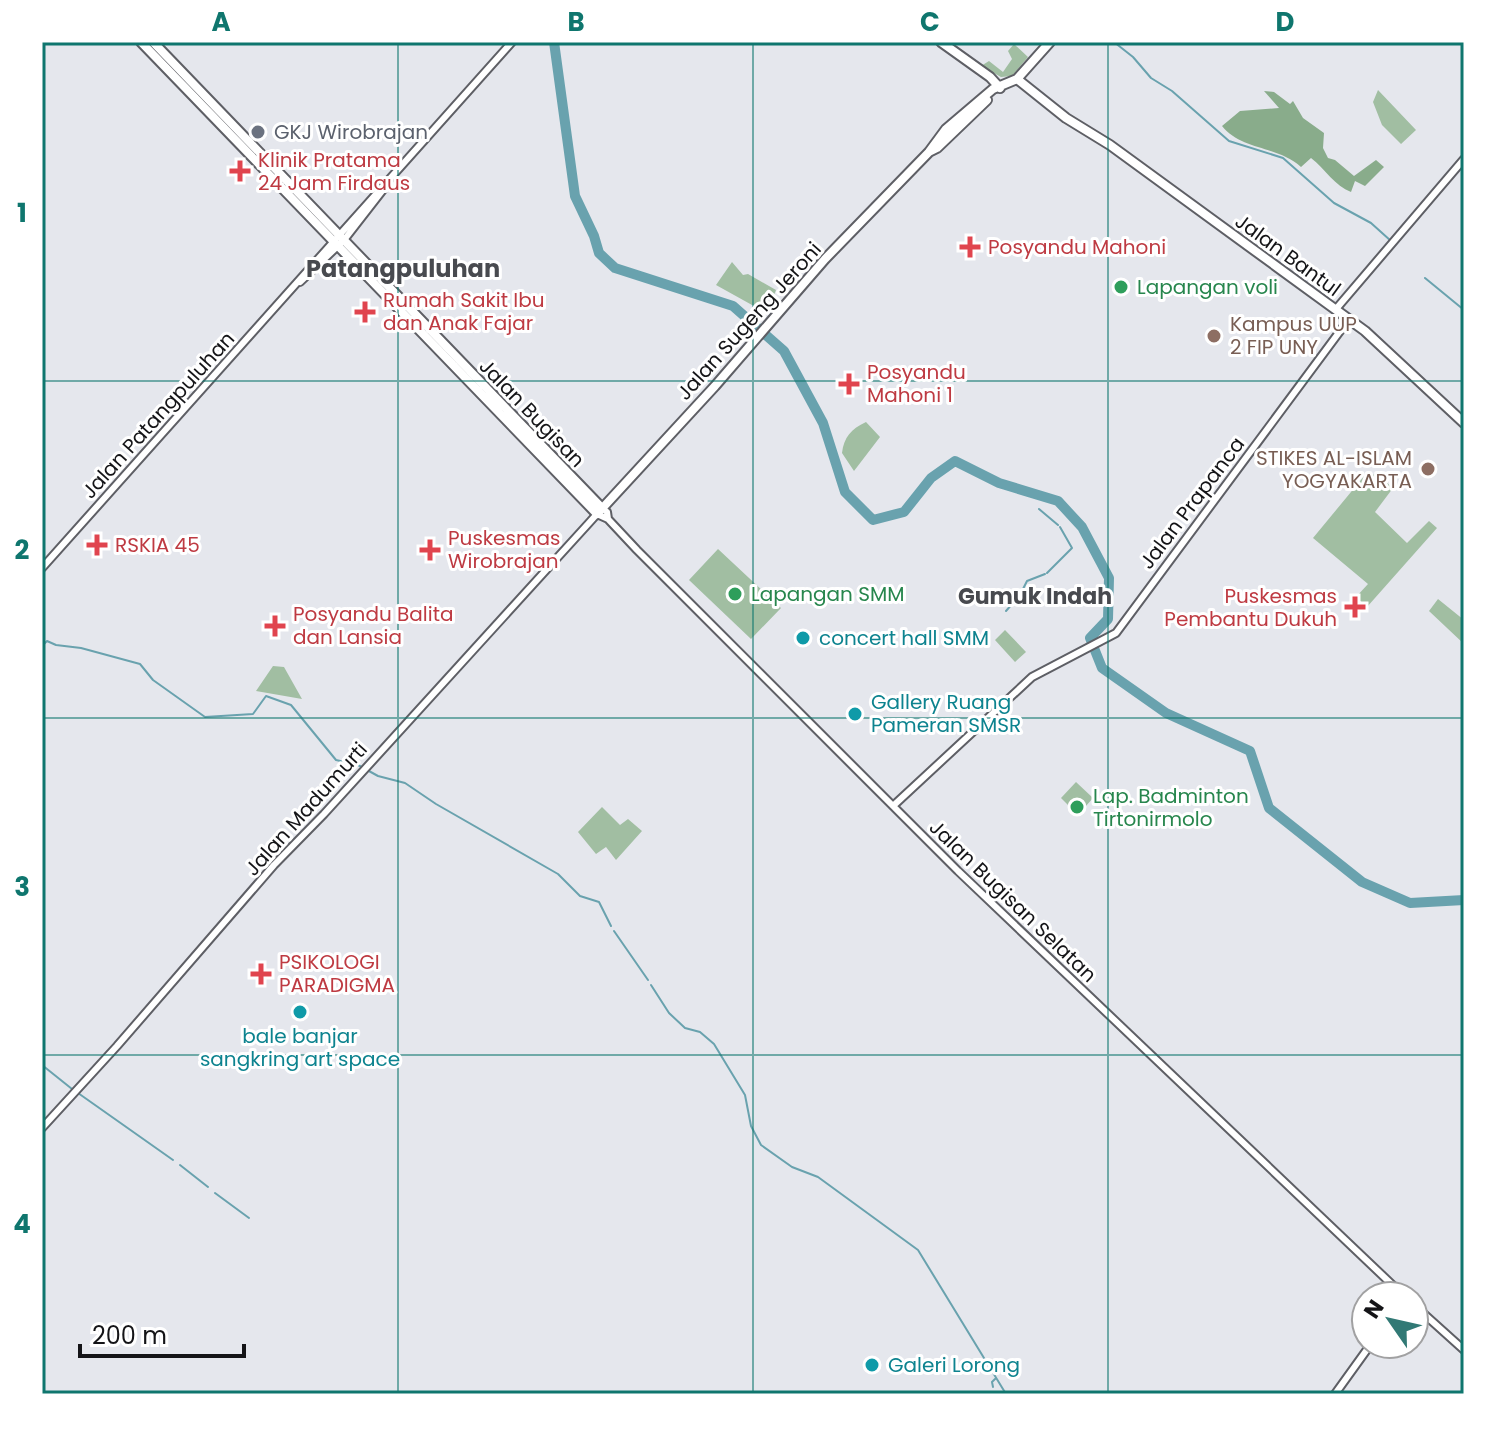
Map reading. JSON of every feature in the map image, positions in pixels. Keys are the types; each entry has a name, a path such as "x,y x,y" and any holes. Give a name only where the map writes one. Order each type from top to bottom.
{"main road":[{"path":"141,42 339,241"},
{"path":"153,42 339,241"},
{"path":"942,42 997,89"},
{"path":"1021,78 1050,42"},
{"path":"1021,78 1057,42"},
{"name":"Jalan Sugeng Jeroni","path":"599,511 825,259 929,152 946,129 997,89 1021,78"},
{"name":"Jalan Bantul","path":"1021,78 1045,102 1374,338 1464,423"},
{"name":"Jalan Bugisan","path":"339,241 599,511"}],"street":[{"name":"Jalan Patangpuluhan","path":"42,568 297,283 308,277 512,42"},
{"path":"1336,309 1464,159"},
{"name":"Jalan Prapanca","path":"893,806 1029,679 1120,629 1349,319"},
{"name":"Jalan Bugisan Selatan","path":"599,511 607,512 608,519 893,806 1134,1041 1387,1280"},
{"name":"Jalan Madumurti","path":"42,1128 274,865 599,511"},
{"path":"1430,1319 1464,1350"},
{"path":"1335,1394 1359,1360"}],"green space":[{"path":"1014,44 1028,57 1012,76 1001,77 981,66 989,61 1003,72 1012,59 1008,51"},
{"path":"1378,90 1416,130 1401,144 1382,125 1373,102"},
{"path":"1264,91 1274,92 1290,104 1293,101 1303,118 1324,133 1323,148 1328,158 1354,176 1376,160 1384,167 1365,186 1355,181 1351,192 1335,182 1311,158 1301,167 1282,155 1230,134 1222,126 1240,111 1279,108"},
{"path":"732,262 743,275 748,274 776,290 774,295 770,294 765,306 752,305 716,285"},
{"path":"866,422 880,437 854,471 842,453 844,442 849,434"},
{"path":"1375,473 1393,488 1375,512 1407,543 1429,521 1437,528 1367,607 1356,597 1368,584 1313,538 1365,475 1370,478"},
{"name":"Lapangan SMM","path":"718,549 781,608 751,639 689,580"},
{"path":"1438,599 1464,620 1464,644 1429,611"},
{"path":"1005,630 1026,652 1015,662 995,640"},
{"path":"273,666 284,667 302,699 256,691"},
{"name":"Lap. Badminton Tirtonirmolo","path":"1076,782 1093,798 1078,815 1061,798"},
{"path":"602,807 620,825 628,819 642,831 616,860 606,847 596,854 578,832"}],"waterway":[{"path":"554,42 575,196 599,253 615,268 733,306 784,351 823,423 845,492 873,520 904,512 931,478 955,461 999,483 1058,501 1082,527 1109,578 1108,619 1090,638 1102,668 1166,713 1250,751 1269,808 1362,882 1410,903 1464,900"},
{"path":"1114,42 1133,57 1151,78 1172,91 1229,141 1283,158 1334,203 1371,223 1391,241"},
{"path":"1425,278 1464,310"},
{"path":"1039,509 1058,525"},
{"path":"1047,573 1072,548 1060,527"},
{"path":"1020,595 1027,581 1045,574"},
{"path":"1006,611 1020,595"},
{"path":"42,646 47,641 140,664 153,680 205,717 253,714 266,696 291,705 336,760 405,783 558,874 580,896 599,902 611,926"},
{"path":"614,931 648,980"},
{"path":"651,985 669,1013 685,1028 700,1032 714,1044 745,1095 751,1126 761,1145 792,1167 818,1177 918,1250 1006,1394"},
{"path":"42,1065 72,1089"},
{"path":"78,1093 173,1160"},
{"path":"180,1165 208,1187"},
{"path":"215,1193 249,1218"},
{"path":"993,1387 995,1379"}],"place":[{"name":"GKJ Wirobrajan","path":"258,132"},
{"name":"Klinik Pratama 24 Jam Firdaus","path":"240,171"},
{"name":"Posyandu Mahoni","path":"970,247"},
{"name":"Lapangan voli","path":"1121,287"},
{"name":"Rumah Sakit Ibu dan Anak Fajar","path":"365,312"},
{"name":"Kampus UUP 2 FIP UNY","path":"1214,336"},
{"name":"Posyandu Mahoni 1","path":"849,384"},
{"name":"STIKES AL-ISLAM YOGYAKARTA","path":"1428,469"},
{"name":"RSKIA 45","path":"97,545"},
{"name":"Puskesmas Wirobrajan","path":"430,550"},
{"name":"Lapangan SMM","path":"735,594"},
{"name":"Puskesmas Pembantu Dukuh","path":"1355,607"},
{"name":"Posyandu Balita dan Lansia","path":"275,626"},
{"name":"concert hall SMM","path":"803,638"},
{"name":"Gallery Ruang Pameran SMSR","path":"855,714"},
{"name":"Lap. Badminton Tirtonirmolo","path":"1077,807"},
{"name":"PSIKOLOGI PARADIGMA","path":"261,974"},
{"name":"bale banjar sangkring art space","path":"300,1012"},
{"name":"Galeri Lorong","path":"872,1365"}],"district":[{"name":"Patangpuluhan","path":"403,269"},
{"name":"Gumuk Indah","path":"1035,596"}]}
